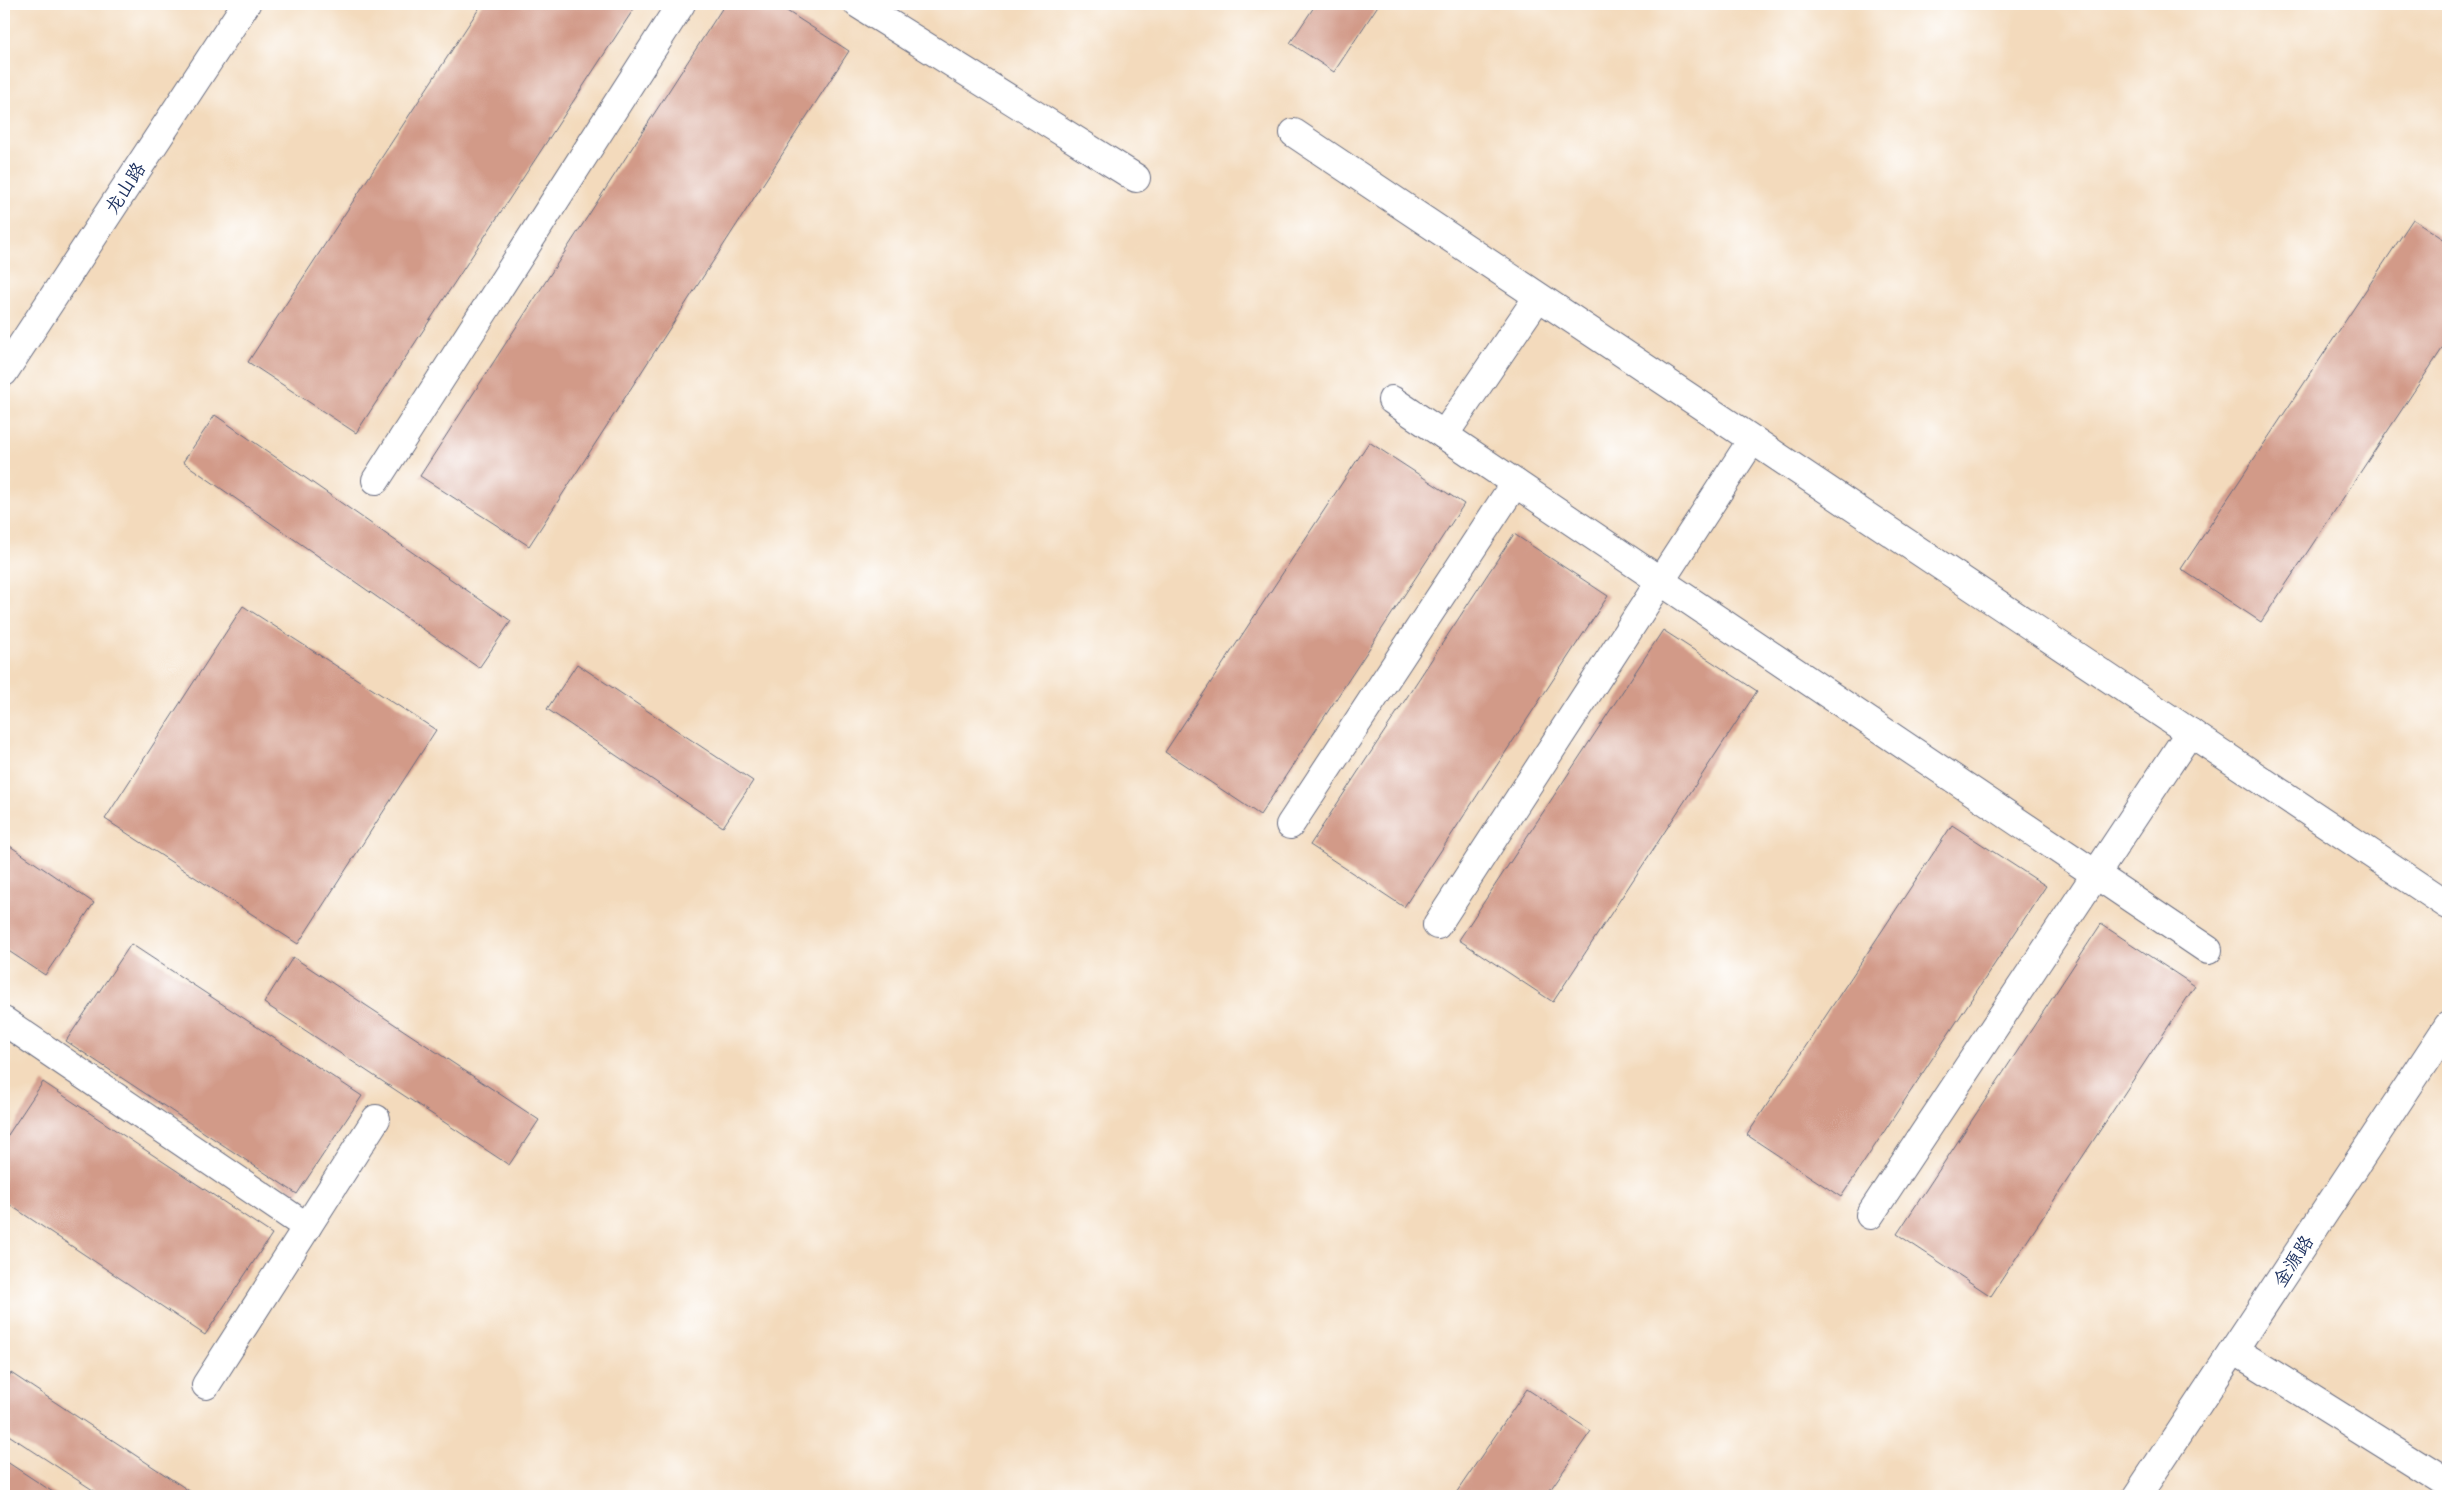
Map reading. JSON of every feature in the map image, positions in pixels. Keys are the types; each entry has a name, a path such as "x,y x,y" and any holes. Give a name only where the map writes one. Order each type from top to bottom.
{"main road":[{"name":"龙山路","path":"4,372 246,4"},
{"path":"376,480 682,4"},
{"path":"858,4 1136,178"},
{"path":"1294,133 2448,905"},
{"path":"1444,435 1538,297"},
{"path":"1392,400 2208,950"},
{"path":"1437,925 1752,440"},
{"path":"1290,825 1515,483"},
{"path":"1870,1215 2190,732"},
{"path":"4,1021 307,1227"},
{"name":"金源路","path":"2137,1496 2448,1026"},
{"path":"206,1386 376,1119"},
{"path":"2234,1350 2448,1484"}],"building":[{"path":"482,4 637,4 356,433 248,362"},
{"path":"725,4 776,4 849,51 529,546 420,476"},
{"path":"1316,4 1379,4 1334,72 1290,43"},
{"path":"2413,219 2448,242 2448,340 2261,622 2181,569"},
{"path":"215,415 511,621 479,668 183,462"},
{"path":"1369,442 1464,504 1260,815 1165,752"},
{"path":"1514,534 1608,596 1404,907 1310,845"},
{"path":"243,606 436,730 298,944 105,819"},
{"path":"1663,630 1757,691 1553,1002 1459,940"},
{"path":"577,664 753,781 723,827 547,709"},
{"path":"1952,825 2046,886 1841,1197 1747,1135"},
{"path":"4,842 94,903 45,975 4,948"},
{"path":"2101,924 2195,986 1991,1296 1897,1234"},
{"path":"131,944 362,1096 297,1194 66,1041"},
{"path":"293,957 539,1120 509,1165 264,1003"},
{"path":"43,1082 272,1234 205,1335 4,1201 4,1141"},
{"path":"11,1373 197,1496 102,1496 4,1432 4,1384"},
{"path":"1527,1389 1591,1431 1546,1496 1454,1496"},
{"path":"4,1460 59,1496 4,1496"}]}
